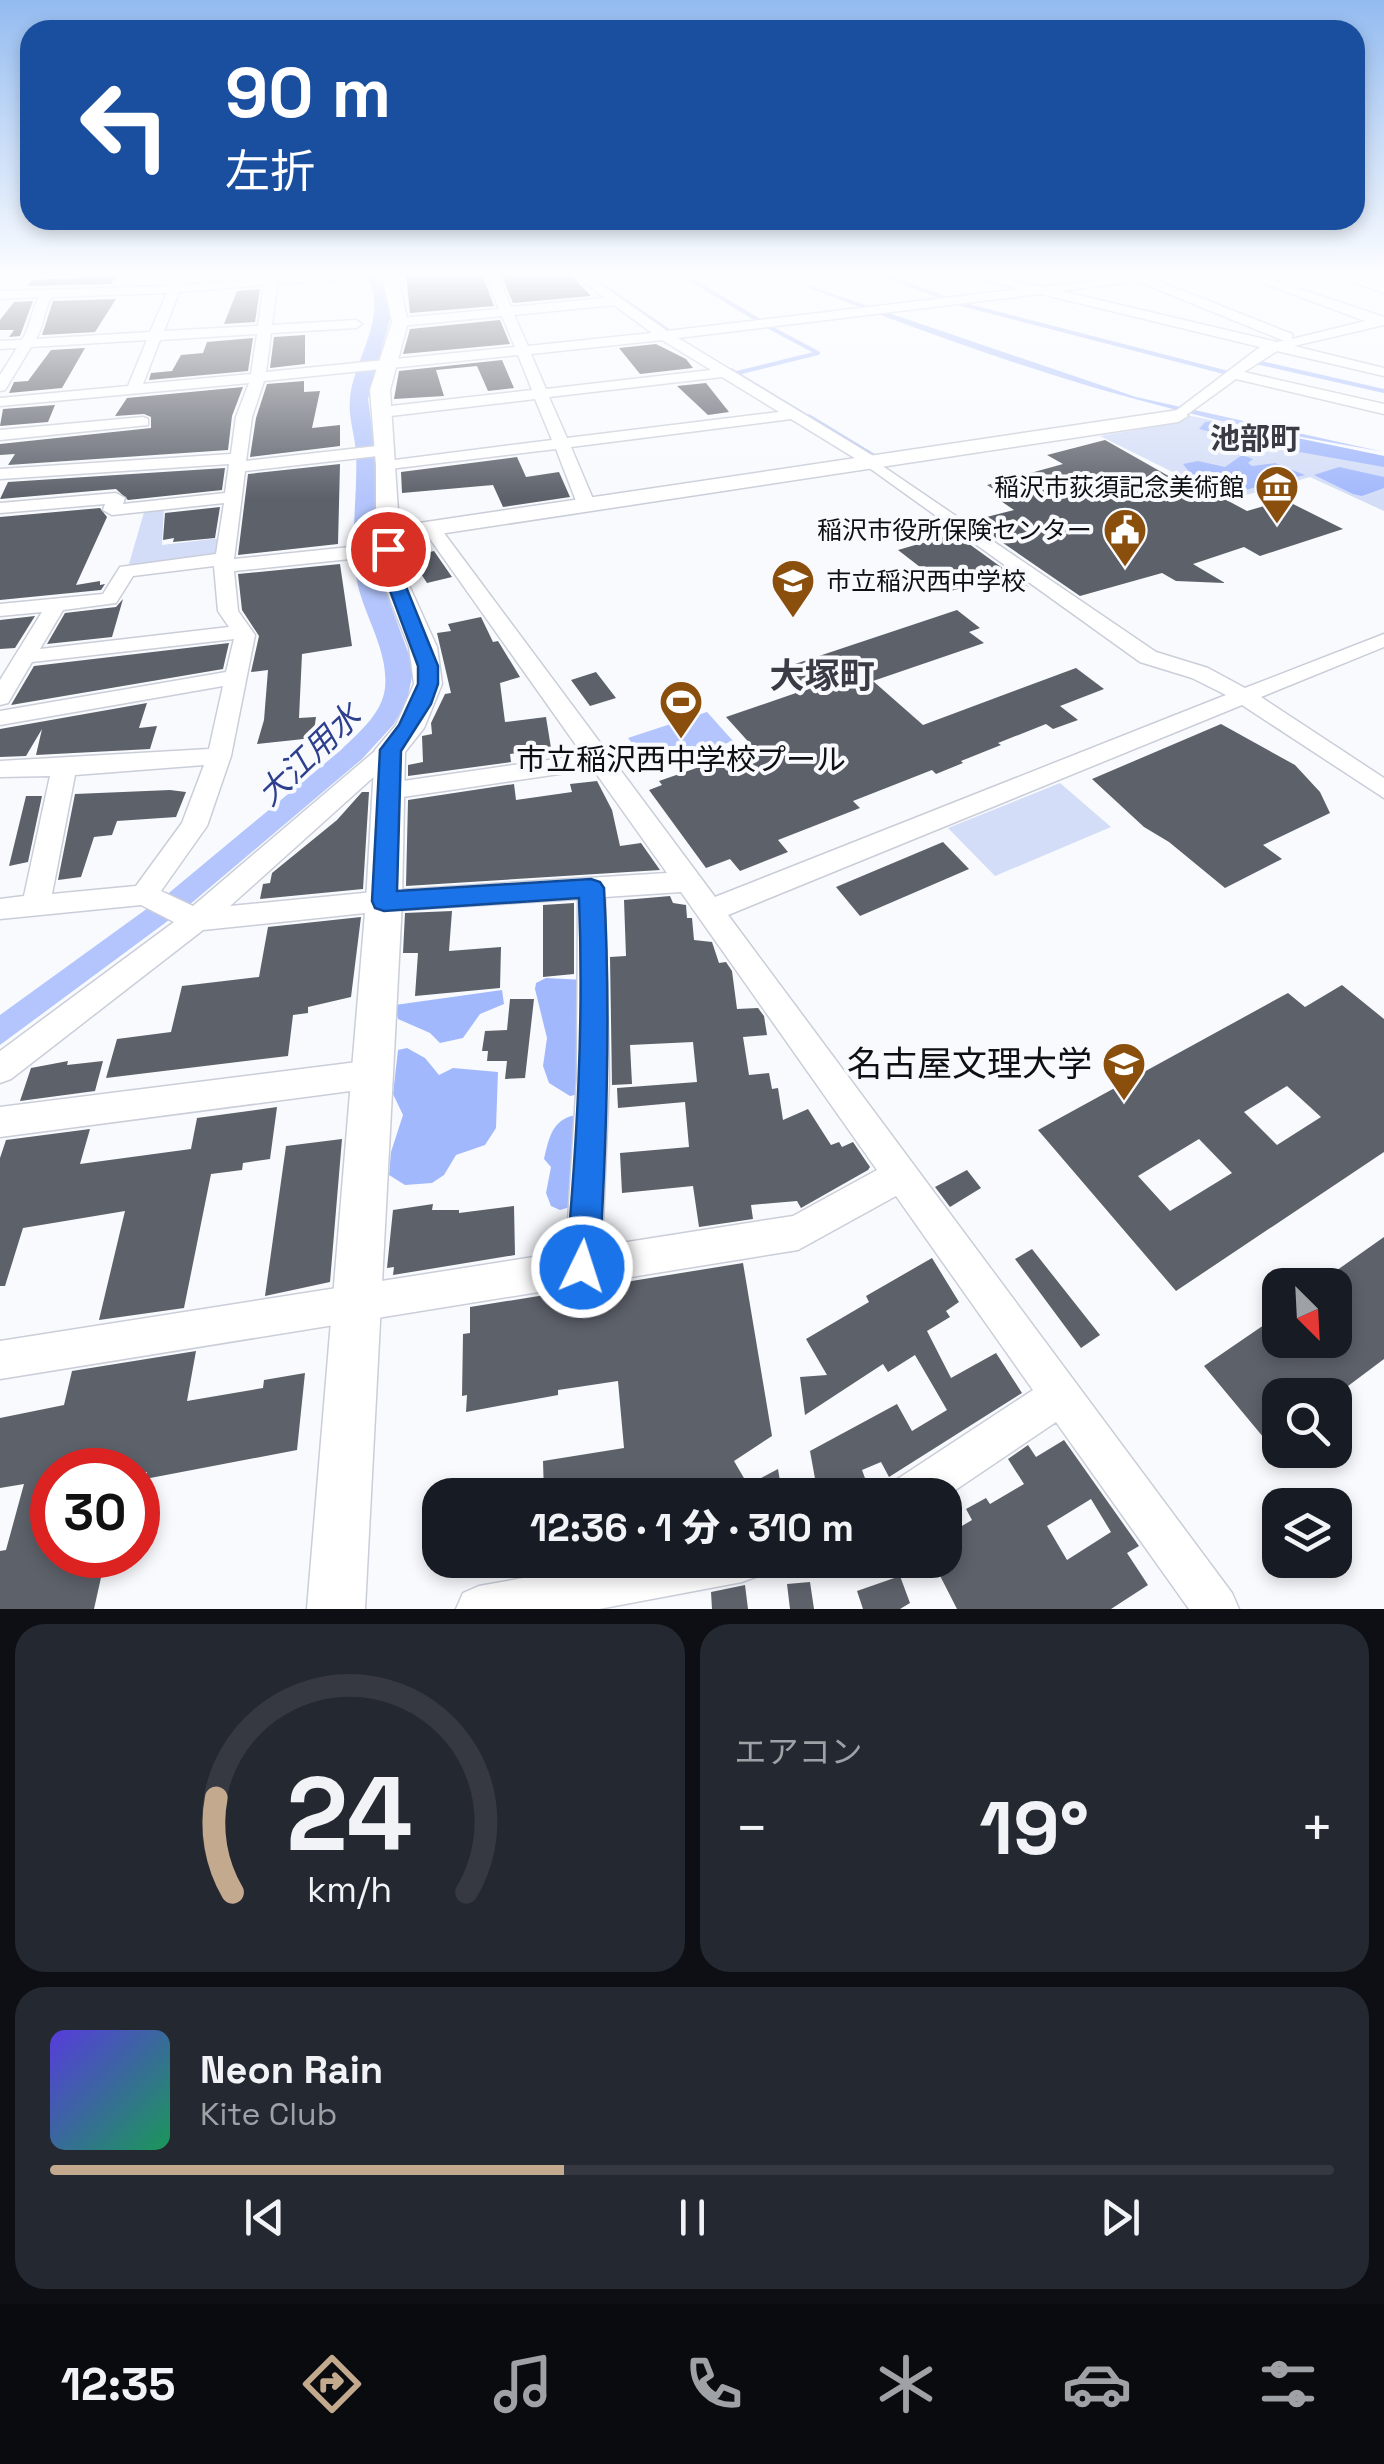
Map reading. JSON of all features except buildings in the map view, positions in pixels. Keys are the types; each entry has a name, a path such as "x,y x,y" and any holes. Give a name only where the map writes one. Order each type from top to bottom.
{"street":[{"path":"0,388 24,349"},
{"path":"132,390 150,349"},
{"path":"148,896 194,826 219,756 236,677 243,632 228,611 225,562 236,463 262,349"},
{"path":"0,1069 190,917 276,854 409,728 428,684 428,666 391,572 385,545 376,455 382,412 373,367 384,349"},
{"path":"523,349 587,506"},
{"path":"0,402 550,349"},
{"path":"689,349 871,463 1148,657 1200,673 1244,696 1384,790"},
{"path":"0,610 55,608 109,599 128,571 350,553 432,529 1182,412 1270,349"},
{"path":"1282,349 1384,372"},
{"path":"382,412 726,372"},
{"path":"1232,374 1384,410"},
{"path":"160,387 157,408 134,444 120,496 112,510 233,497"},
{"path":"0,436 134,444 236,463 562,444 796,414"},
{"path":"0,474 134,444"},
{"path":"0,508 116,498"},
{"path":"432,529 1216,1609"},
{"path":"0,698 55,608"},
{"path":"23,656 243,632"},
{"path":"709,911 1384,640"},
{"path":"0,718 236,677"},
{"path":"336,1609 384,901 390,750"},
{"path":"0,769 219,756"},
{"path":"389,791 599,760"},
{"path":"36,906 64,768"},
{"path":"0,909 148,896 190,917 688,882"},
{"path":"582,1267 595,1104 596,995 591,888"},
{"path":"0,1122 372,1074"},
{"path":"0,1360 798,1233 901,1175"},
{"path":"936,1478 1060,1395"},
{"path":"479,1609 645,1578"}],"shaded area":[{"path":"365,349 382,349 368,399 376,456 378,571 414,668 407,700 394,724 362,759 188,906 0,1045 0,1015 170,892 341,750 379,706 385,688 383,659 356,576 356,453 350,412 353,383"},
{"path":"975,349 995,349 1136,397 1384,452 1222,421 1068,380"},
{"path":"1187,415 1384,456 1384,511 1310,477 1229,500 1100,436 1176,423"},
{"path":"1205,422 1384,456 1384,467 1266,446 1199,429"},
{"path":"1242,455 1253,459 1248,463 1252,466 1275,463 1305,475 1233,493 1201,480 1183,464 1198,461 1225,467"},
{"path":"1339,467 1384,477 1384,488 1362,496 1314,475"},
{"path":"164,507 162,545 220,538 218,555 137,567 129,564 145,509"},
{"name":"市立稲沢西中学校プール","path":"707,712 733,741 652,769 628,738"},
{"path":"1060,783 1111,827 995,876 948,828"},
{"path":"546,978 585,980 579,1094 570,1096 549,1083 543,1066 547,1038 535,989 536,983"},
{"path":"502,990 504,1004 480,1014 463,1038 440,1043 430,1033 398,1019 395,1005"},
{"path":"407,1048 425,1058 439,1075 453,1068 498,1072 496,1128 485,1145 456,1155 444,1175 432,1183 405,1185 389,1175 391,1152 403,1115 393,1094 398,1050"},
{"path":"582,1114 570,1207 560,1210 551,1206 546,1193 551,1167 544,1159 559,1123"}],"waterway":[{"path":"737,373 818,353 811,349"},
{"path":"1135,349 1228,373"},
{"path":"1256,362 1384,391"},
{"path":"731,370 813,420"},
{"path":"809,417 873,456"}],"place":[{"name":"稲沢市荻須記念美術館","path":"1277,525"},
{"name":"稲沢市役所保険センター","path":"1125,568"},
{"name":"市立稲沢西中学校","path":"793,619"},
{"name":"市立稲沢西中学校プール","path":"681,740"},
{"name":"名古屋文理大学","path":"1124,1102"}],"district":[{"name":"池部町","path":"1255,438"},
{"name":"大塚町","path":"822,676"}],"route":[{"path":"388,549 391,572 423,647 428,684 409,728 390,750 384,901 591,888 596,995 595,1104 582,1267"}],"water label":[{"name":"大江用水","path":"309,755"}]}
